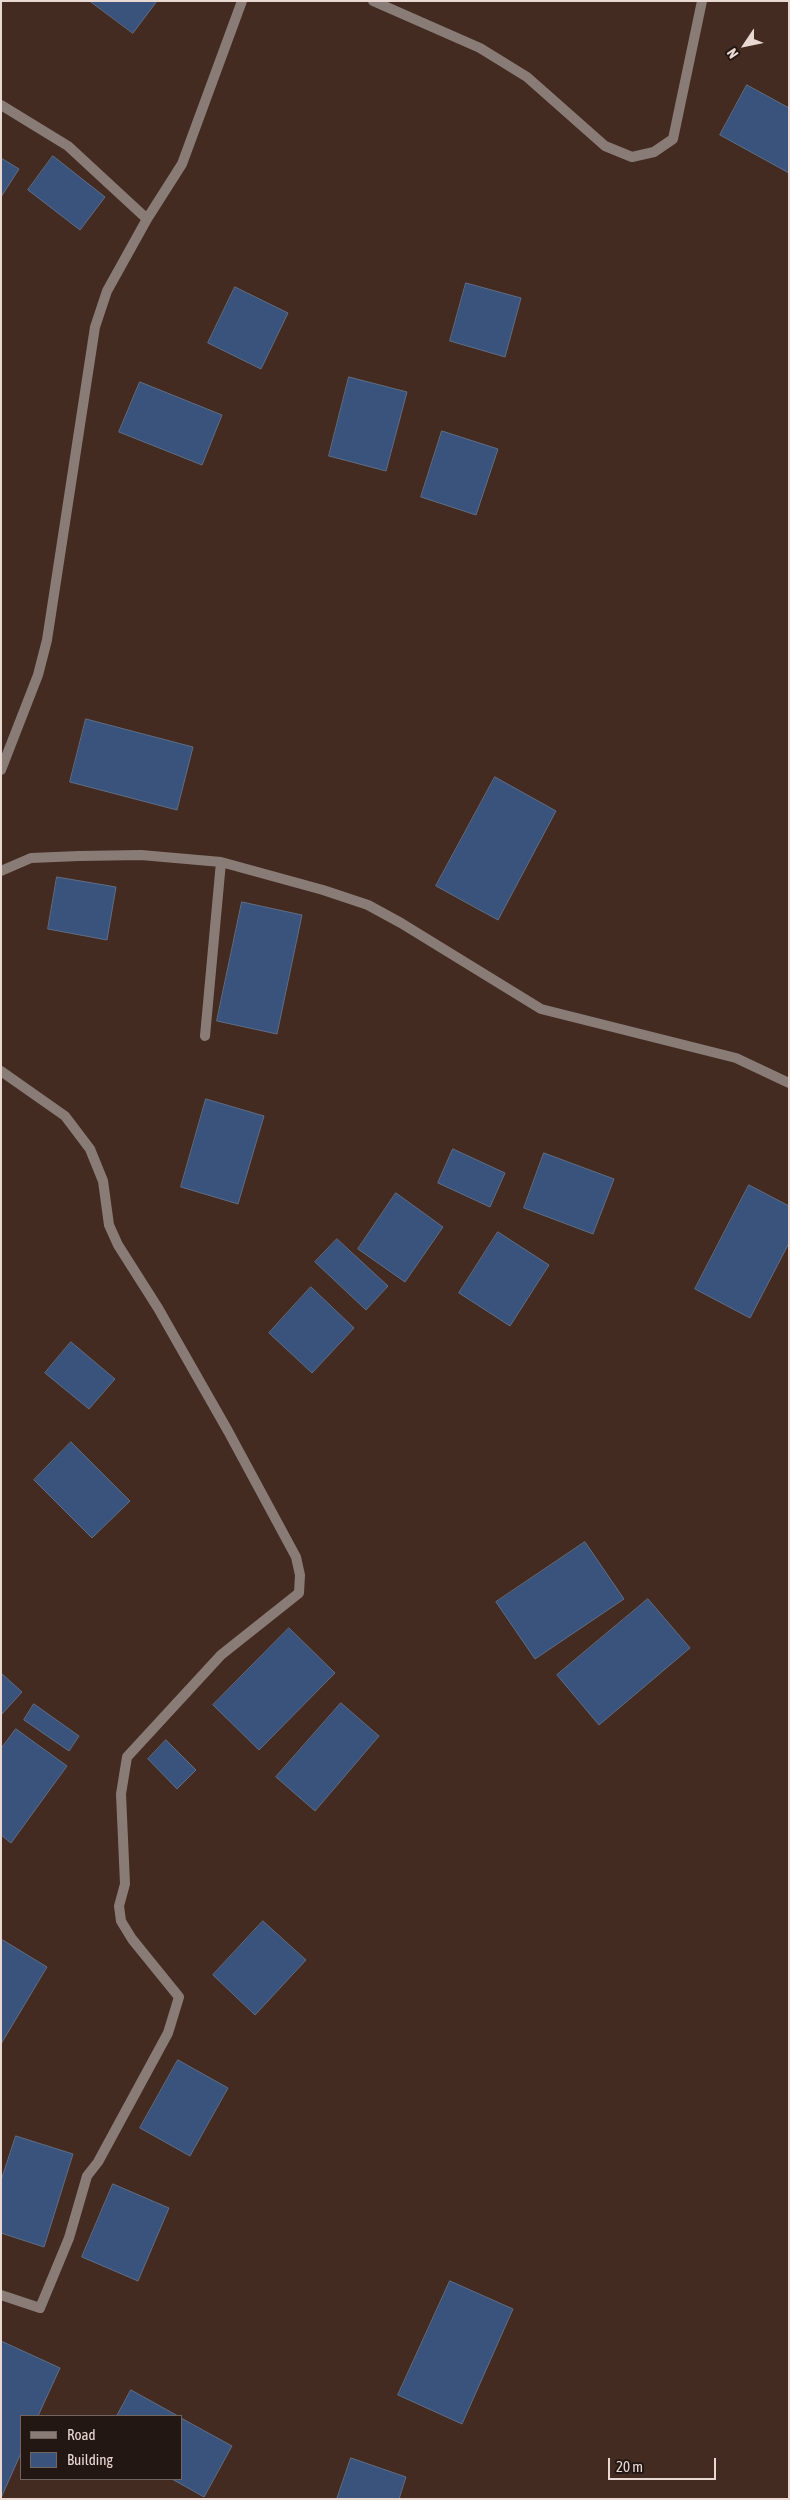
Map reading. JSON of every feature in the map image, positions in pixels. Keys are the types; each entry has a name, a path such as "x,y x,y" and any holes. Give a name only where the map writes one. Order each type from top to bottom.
{"street":[{"path":"1,770 38,675 47,640 95,327 106,291 182,164 242,1"},
{"path":"373,1 480,48 527,77 604,146 632,157 654,152 673,140 702,1"},
{"path":"1,105 68,146 147,220"},
{"path":"1,871 31,858 141,855 221,862 323,890 368,905 401,923 541,1009 736,1058 789,1083"},
{"path":"205,1036 221,862"},
{"path":"1,1071 65,1116 90,1149 102,1181 109,1225 118,1245 158,1308 228,1431 296,1557 300,1575 299,1593 221,1655 127,1757 121,1794 125,1884 119,1906 121,1921 179,1997 168,2033 98,2162 88,2176 69,2238 40,2308 1,2295"}],"building":[{"path":"90,1 157,1 133,33"},
{"path":"747,85 789,108 789,173 720,135"},
{"path":"53,156 105,197 80,230 28,190"},
{"path":"1,158 19,169 1,197"},
{"path":"466,283 521,298 505,357 450,341"},
{"path":"235,287 288,313 261,369 208,343"},
{"path":"349,377 407,392 386,471 329,456"},
{"path":"140,382 222,415 202,465 119,432"},
{"path":"442,431 498,449 476,515 421,497"},
{"path":"86,719 193,747 177,810 70,782"},
{"path":"495,777 556,811 498,920 436,886"},
{"path":"57,877 116,887 107,940 48,929"},
{"path":"242,902 302,915 277,1034 217,1021"},
{"path":"206,1099 264,1116 238,1204 181,1187"},
{"path":"453,1149 505,1173 490,1207 438,1183"},
{"path":"544,1153 614,1179 593,1234 524,1208"},
{"path":"749,1185 789,1206 789,1243 750,1318 695,1289"},
{"path":"396,1193 443,1227 405,1282 358,1249"},
{"path":"498,1232 549,1265 510,1326 459,1293"},
{"path":"337,1239 388,1286 366,1310 315,1262"},
{"path":"311,1287 354,1328 312,1373 269,1333"},
{"path":"71,1342 115,1379 89,1409 45,1373"},
{"path":"71,1442 130,1501 92,1538 34,1480"},
{"path":"585,1542 624,1599 535,1659 496,1602"},
{"path":"648,1599 690,1648 599,1725 557,1675"},
{"path":"289,1628 335,1673 259,1750 213,1705"},
{"path":"1,1673 22,1692 1,1715"},
{"path":"341,1703 379,1736 315,1811 276,1777"},
{"path":"34,1704 79,1736 69,1751 24,1720"},
{"path":"16,1729 67,1766 11,1843 1,1835 1,1749"},
{"path":"166,1740 196,1770 177,1789 148,1759"},
{"path":"263,1921 306,1960 255,2015 213,1975"},
{"path":"1,1939 47,1967 1,2044"},
{"path":"178,2060 228,2088 190,2156 140,2128"},
{"path":"16,2136 73,2154 44,2247 1,2233 1,2181"},
{"path":"113,2184 169,2208 138,2281 82,2257"},
{"path":"450,2281 513,2309 462,2424 398,2395"},
{"path":"1,2341 60,2368 38,2415 20,2415 20,2455 1,2498"},
{"path":"131,2390 176,2415 118,2415"},
{"path":"182,2419 232,2446 204,2497 174,2480 182,2480"},
{"path":"351,2458 406,2477 399,2499 337,2499"}]}
